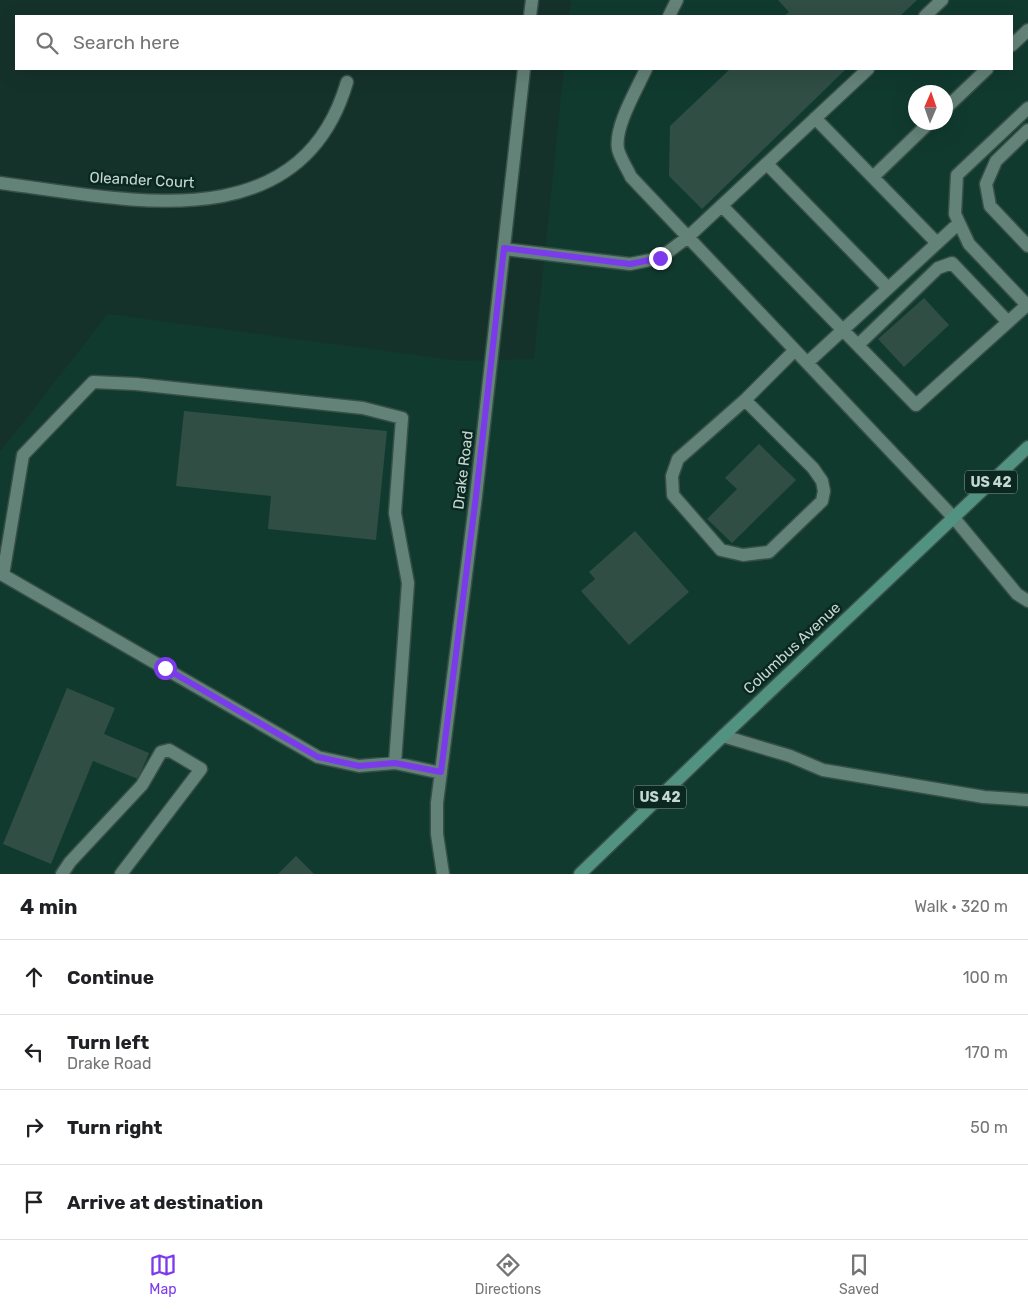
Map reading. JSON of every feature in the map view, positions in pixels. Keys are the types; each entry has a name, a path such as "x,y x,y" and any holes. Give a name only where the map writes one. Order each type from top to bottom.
{"main road":[{"name":"Columbus Avenue","path":"580,874 722,736 1028,446"}],"street":[{"path":"530,15 532,0"},
{"path":"670,15 677,0"},
{"path":"926,15 942,0"},
{"path":"1013,45 1028,30"},
{"name":"Drake Road","path":"443,874 436,834 437,803 476,496 524,70"},
{"path":"646,70 623,119 618,135 618,149 631,177 954,518 1017,594 1028,601"},
{"path":"504,248 630,264 660,258 688,237 867,70"},
{"path":"953,101 986,70"},
{"name":"Oleander Court","path":"0,183 100,196 165,201 228,196 264,183 285,172 310,152 329,127 347,82"},
{"path":"722,206 916,405 1027,304 969,244 955,214 956,175 1026,114"},
{"path":"816,118 937,243"},
{"path":"872,177 922,130"},
{"path":"1028,130 996,161 986,184 990,206 1028,246"},
{"path":"767,164 888,288"},
{"path":"807,363 959,223"},
{"path":"858,345 938,268 952,264 1008,322"},
{"path":"745,400 813,468 822,481 824,491 822,501 769,552 743,555 721,550 673,496 672,476 678,459 745,400 795,350"},
{"path":"395,763 408,583 395,513 402,418 363,408 136,384 93,382 23,455 3,575 318,757 359,766 395,763 441,772"},
{"path":"722,736 790,756 823,770 984,797 1028,800"},
{"path":"62,874 70,862 142,785 161,752 169,750 201,769 121,874"}],"shaded area":[{"path":"571,0 1028,0 1028,874 0,874 0,452 108,314 461,361 534,359 564,70 1013,70 1013,15 569,15"}],"building":[{"path":"778,0 917,0 901,15 785,15 789,12"},
{"path":"729,70 845,70 702,209 669,176 670,126"},
{"path":"924,298 949,325 904,367 878,339"},
{"path":"184,411 387,431 376,540 268,529 271,496 176,486"},
{"path":"759,444 796,480 732,543 707,519 737,489 725,478"},
{"path":"635,531 689,592 629,645 581,591 595,579 589,572"},
{"path":"67,688 115,708 104,734 149,753 138,779 93,761 51,864 3,844"},
{"path":"296,856 314,874 278,874"}],"route":[{"path":"165,668 318,757 359,766 395,763 441,772 476,496 504,248 630,264 660,258"}]}
